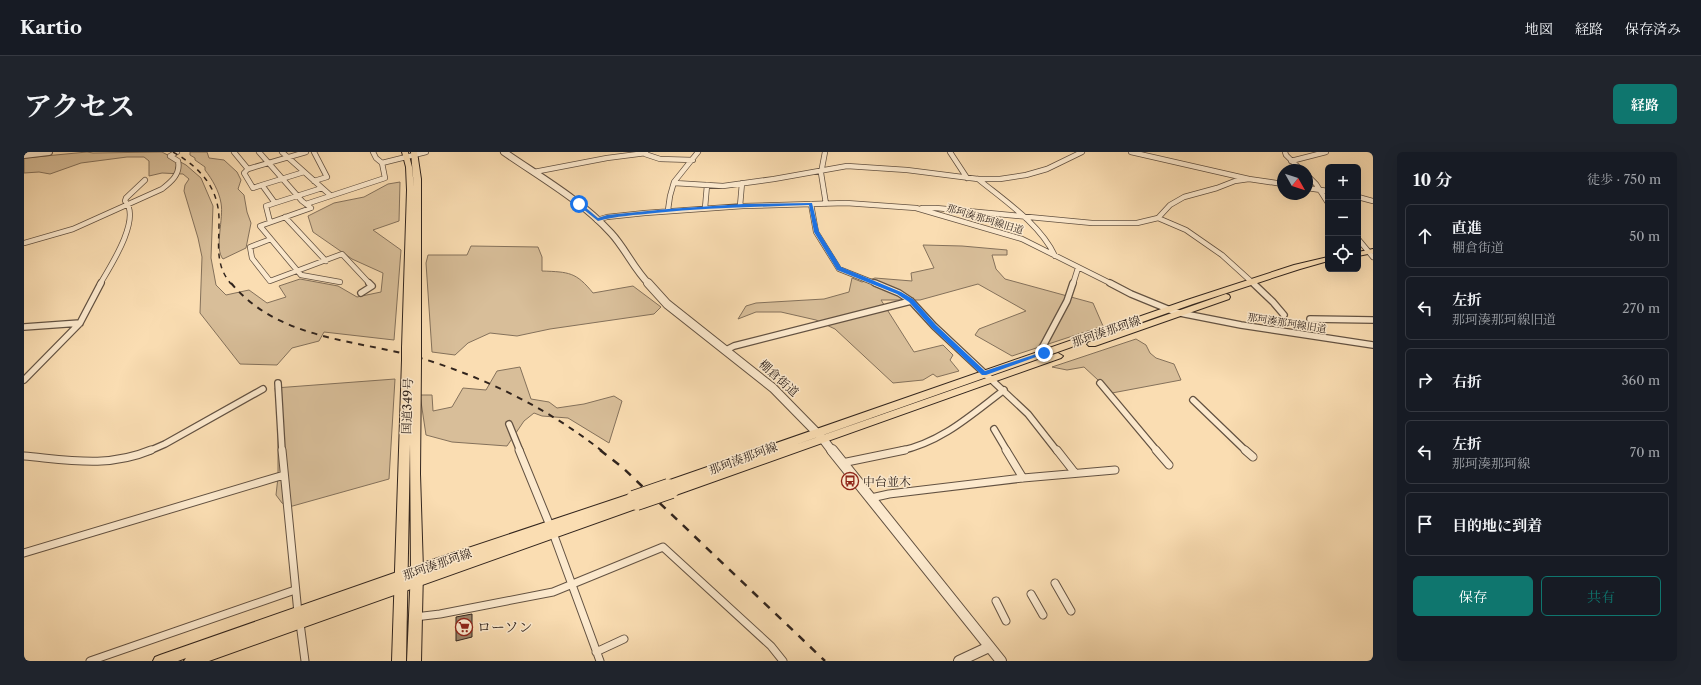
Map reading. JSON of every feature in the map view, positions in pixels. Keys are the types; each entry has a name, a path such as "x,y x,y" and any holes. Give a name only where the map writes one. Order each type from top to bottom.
{"main road":[{"name":"国道349号","path":"412,348 418,180 414,154"},
{"name":"国道349号","path":"406,155 411,190 412,361 417,576 414,661"},
{"path":"1361,254 1372,254"},
{"path":"1361,259 1372,254"},
{"name":"那珂湊那珂線","path":"160,661 299,618 670,489 988,376 1181,313 1297,267 1325,260"},
{"name":"那珂湊那珂線","path":"988,376 1044,353 1169,310 1253,284 1325,266"},
{"name":"国道349号","path":"399,661 401,582 412,361"},
{"name":"那珂湊那珂線","path":"191,661 299,618"}],"street":[{"path":"24,155 49,152"},
{"path":"24,243 69,231 162,189 171,182 179,165 178,161 170,156 177,152"},
{"path":"234,152 248,169"},
{"path":"259,152 298,196 311,208 260,226 296,271 301,275 340,282"},
{"path":"282,152 330,195"},
{"path":"304,172 253,188 244,173 248,169 268,162 306,152"},
{"path":"314,152 327,177 314,181"},
{"path":"306,204 385,178 382,163 376,158 373,152"},
{"path":"382,163 406,155 426,152"},
{"name":"棚倉街道","path":"504,152 579,204 598,220 612,234 640,276 652,289 674,310 773,388 820,435 1001,661"},
{"path":"534,172 646,152 645,154 656,158 693,160"},
{"path":"668,210 674,183 679,174 693,160 698,152"},
{"path":"825,152 822,171 820,173 826,204"},
{"path":"950,152 967,178"},
{"path":"674,183 723,186 839,167 861,166 967,178 1000,179 1026,175 1047,169 1082,152"},
{"path":"1131,152 1249,179 1277,183"},
{"path":"1285,152 1294,164"},
{"path":"1291,161 1326,152"},
{"path":"978,179 1011,205 1019,215 1039,233 1055,256"},
{"path":"916,208 936,208 1114,224 1146,222 1158,218 1170,205 1184,197 1217,188 1235,181 1249,179"},
{"path":"24,380 80,323 127,234 130,218 128,204 125,201 126,198 145,180"},
{"path":"1313,182 1326,200"},
{"path":"740,206 742,184"},
{"path":"262,185 275,203"},
{"path":"705,208 707,185"},
{"path":"270,222 266,206 322,188"},
{"path":"1313,189 1325,191"},
{"path":"1361,198 1373,202"},
{"path":"811,204 816,232 839,268 899,293 911,301 934,326 1028,414 1075,473"},
{"name":"那珂湊那珂線旧道","path":"598,220 607,217 668,210 740,206 865,204 916,208 1022,239 1131,294 1169,310 1241,325 1373,345"},
{"path":"285,217 326,260"},
{"path":"1158,218 1178,226 1203,240 1222,255 1273,302 1284,315"},
{"path":"271,239 250,247 252,258 270,281 342,254 372,286 361,293"},
{"path":"1361,242 1372,254"},
{"path":"1044,353 1042,348 1067,301 1078,268"},
{"path":"726,350 734,346 911,301"},
{"path":"1310,318 1373,320"},
{"path":"24,327 80,323"},
{"path":"278,383 284,475 295,590 304,661"},
{"path":"1100,383 1169,465"},
{"path":"24,456 90,462 114,461 134,457 165,444 263,389"},
{"path":"842,463 914,448 946,434 1004,390"},
{"path":"1193,400 1253,457"},
{"path":"509,424 551,530 600,661"},
{"path":"994,429 1023,478"},
{"path":"871,498 889,494 1023,478 1115,470"},
{"path":"24,553 284,475"},
{"path":"415,617 440,614 553,592 663,547 771,646 783,661"},
{"path":"1055,583 1071,612"},
{"path":"90,661 295,590"},
{"path":"1031,594 1043,615"},
{"path":"996,601 1006,621"},
{"path":"596,652 624,639"},
{"path":"959,661 989,647"}],"shaded area":[{"path":"87,152 162,152 186,165 201,178 213,206 211,258 216,285 226,295 249,290 267,303 286,297 279,286 300,279 338,286 357,297 381,292 383,273 352,259 313,232 308,216 334,203 364,197 388,184 400,182 399,221 373,230 401,250 394,340 324,332 319,341 292,348 277,365 240,364 200,313 202,257 184,191 185,185 189,179 183,174 162,173 149,176 149,161 144,157 127,157 81,163 50,174 39,172 24,173 24,158"},
{"path":"190,152 207,152 209,158 224,160 237,172 241,180 238,189 244,195 247,212 251,223 246,248 223,259 219,248 222,209 219,194 205,170 205,167 190,155"},
{"path":"923,245 962,246 1007,250 1007,255 992,255 996,269 1005,279 1093,303 1103,326 1012,356 975,335 979,329 1026,311 978,284 920,300 881,300 914,352 943,345 953,355 950,360 959,371 937,377 933,374 923,380 893,383 835,329 816,320 781,312 756,312 738,319 746,306 756,303 824,299 849,292 852,278 862,282 875,278 912,281 911,273 934,268"},
{"path":"471,246 538,247 542,257 542,271 571,274 582,281 593,293 633,286 661,307 654,314 550,329 517,336 490,333 468,343 455,355 432,352 426,263 428,255 467,255"},
{"path":"1136,339 1146,345 1150,353 1156,358 1174,364 1181,380 1112,393 1084,367 1067,370 1052,367"},
{"path":"520,367 531,399 549,402 557,408 584,404 614,396 622,401 609,443 568,418 542,416 534,413 524,421 507,446 452,442 426,435 420,395 432,395 433,411 452,407 463,388 486,390 497,371"},
{"path":"395,379 389,479 289,507 282,503 276,495 278,477 278,414 275,388"}],"building":[{"name":"ローソン","path":"472,614 472,637 456,641 456,617"}],"railway":[{"path":"173,152 192,165 207,181 212,190 218,211 220,262 222,270 231,284"},
{"path":"231,283 251,302 273,317 297,328 322,336 427,360 474,377 540,409 562,422 602,451"},
{"path":"600,450 622,467 825,661"}],"place":[{"name":"中台並木","path":"850,481"},
{"name":"ローソン","path":"464,627"}],"route":[{"path":"579,204 598,220 607,217 668,210 811,204 816,232 839,268 899,293 911,301 934,326 984,374 1044,353"}]}
